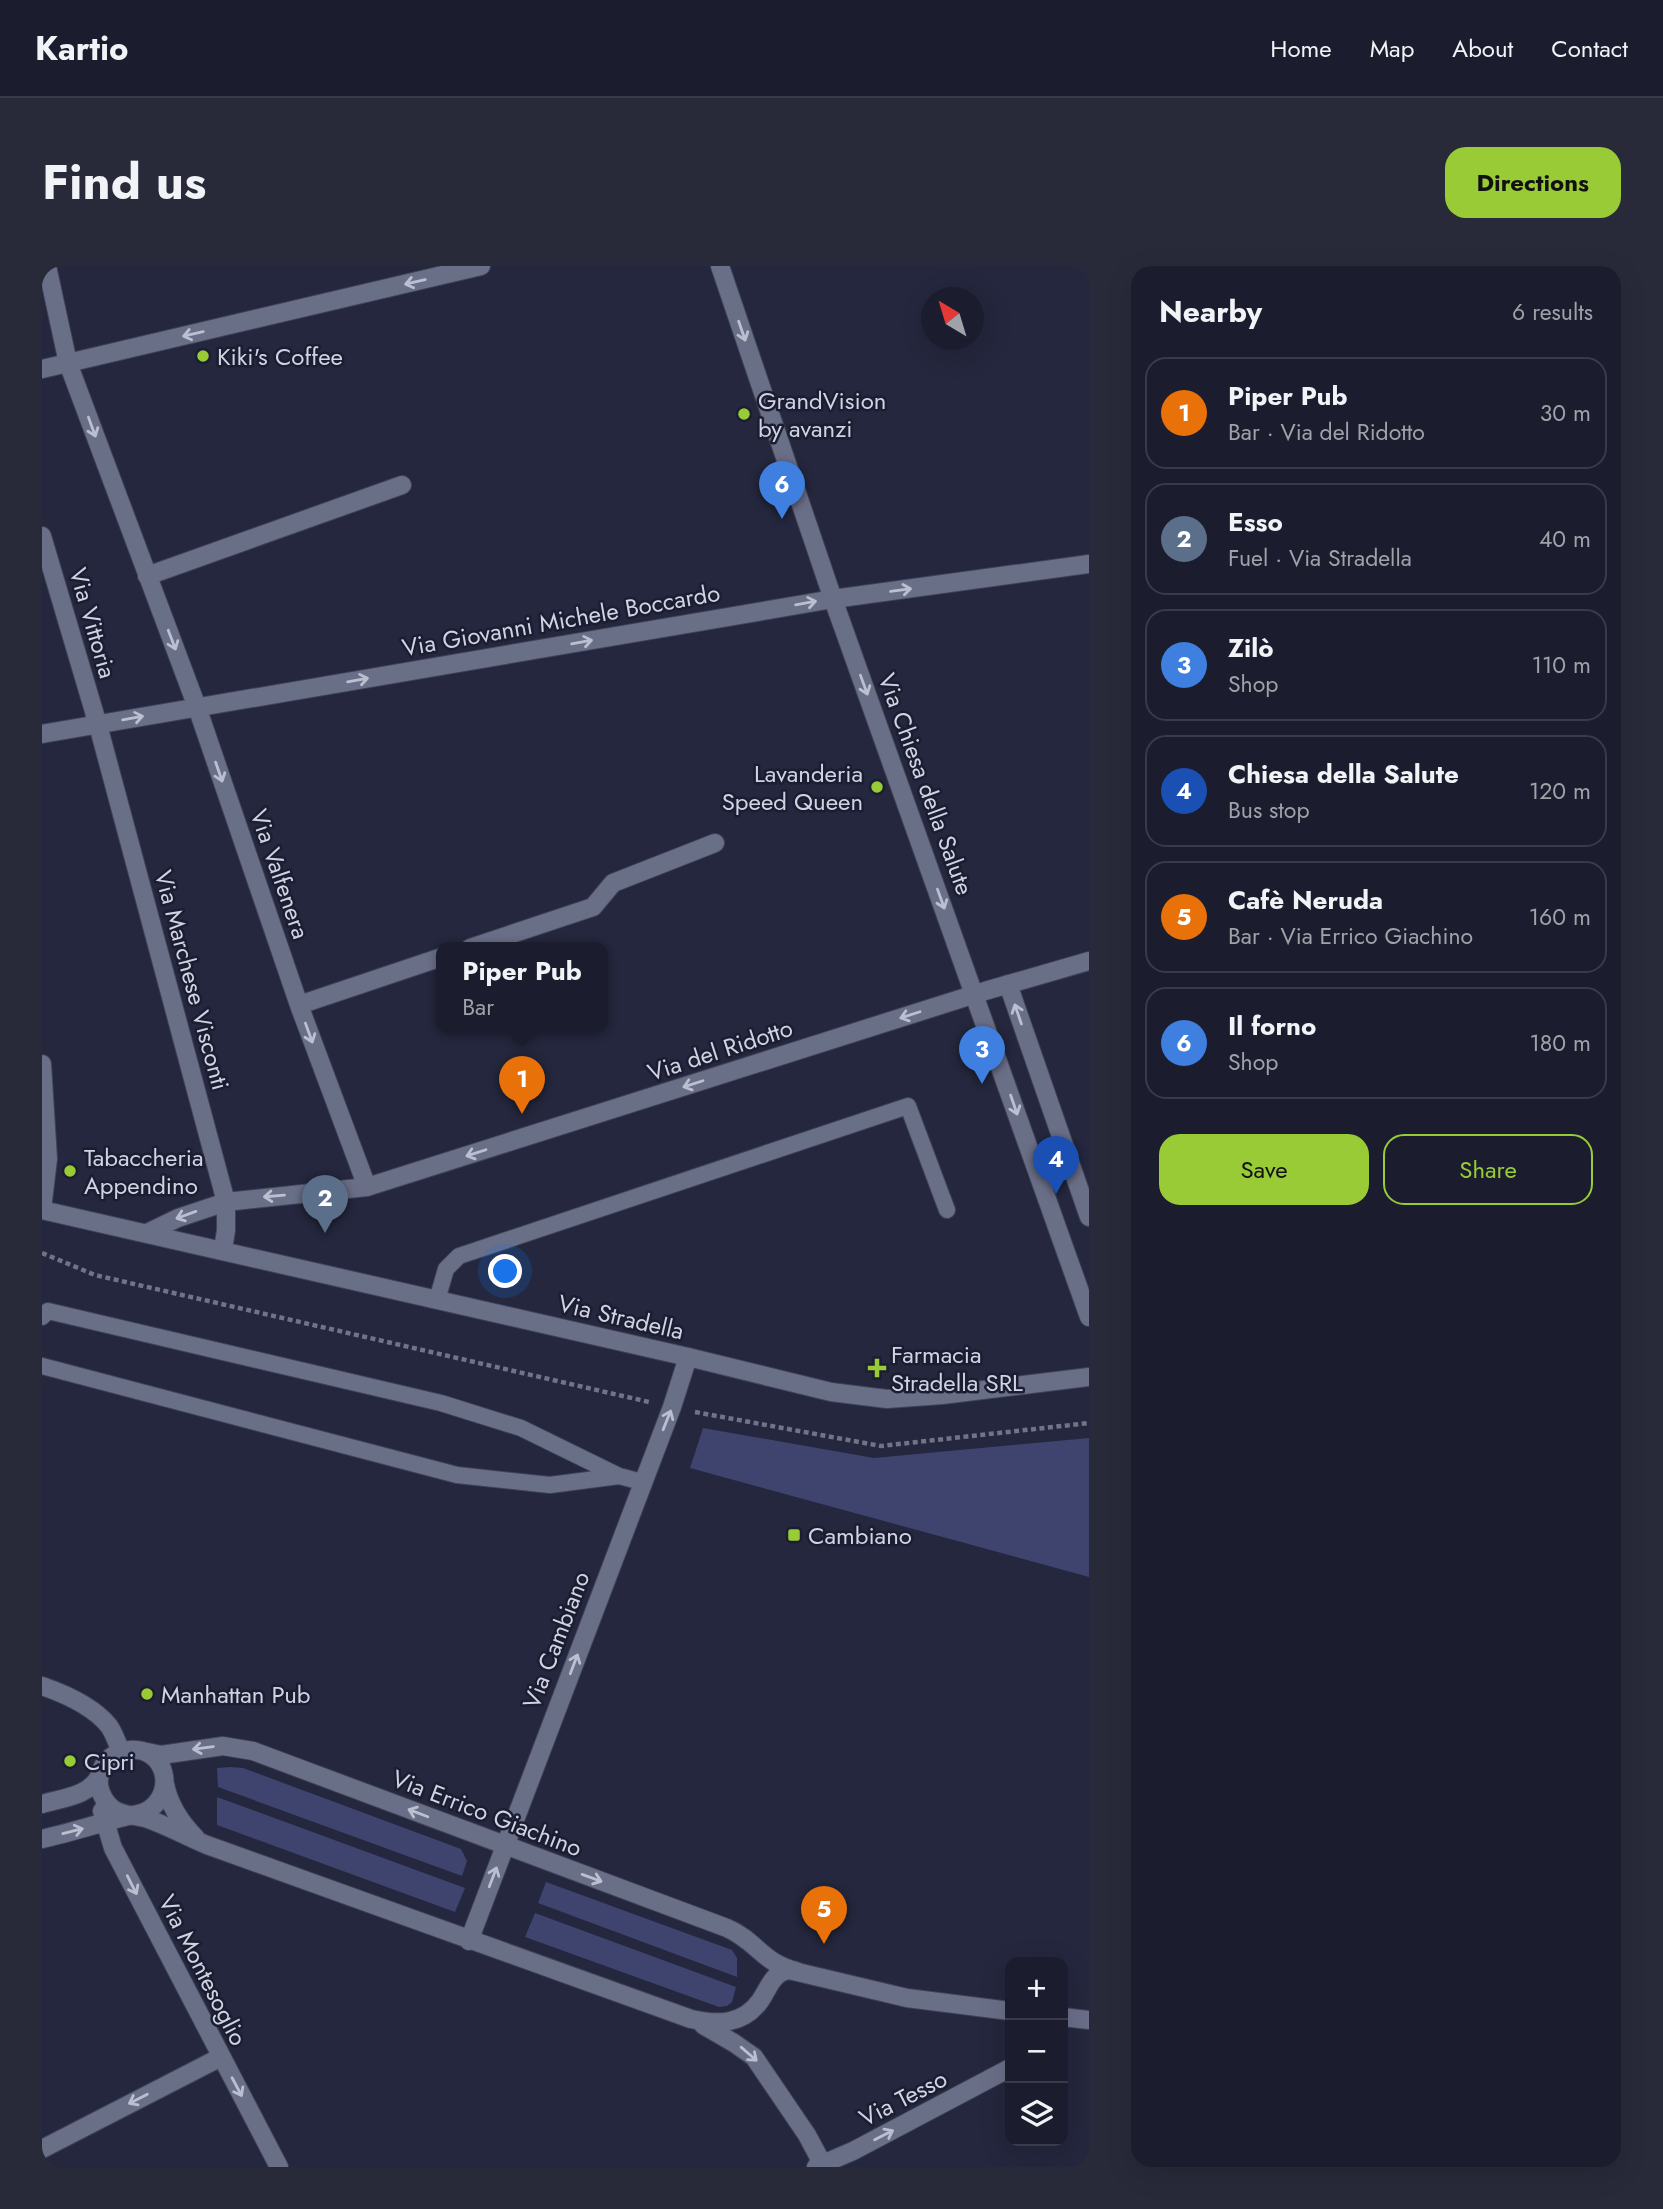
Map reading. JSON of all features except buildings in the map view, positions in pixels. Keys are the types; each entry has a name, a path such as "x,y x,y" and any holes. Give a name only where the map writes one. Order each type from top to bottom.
{"street":[{"name":"Via Valfenera","path":"47,266 68,363 197,707 299,1005 366,1187"},
{"path":"42,369 481,266"},
{"name":"Via Chiesa della Salute","path":"720,266 833,599 1089,1317"},
{"path":"148,576 401,485"},
{"name":"Via Vittoria","path":"42,536 98,724"},
{"name":"Via Giovanni Michele Boccardo","path":"42,734 833,599 1089,564"},
{"name":"Via Marchese Visconti","path":"98,724 226,1202 223,1250"},
{"path":"488,942 593,907 613,883 715,843"},
{"path":"299,1005 436,959"},
{"name":"Via del Ridotto","path":"147,1233 178,1218 226,1202 366,1187 1008,984 1089,961"},
{"path":"1008,984 1089,1217"},
{"path":"42,1064 48,1159 42,1210"},
{"name":"Via Stradella","path":"42,1210 831,1392 887,1398 942,1395 1089,1377"},
{"name":"Via Cambiano","path":"469,1941 672,1408 688,1357"},
{"path":"42,1686 95,1713 111,1728 121,1751 107,1759 100,1782 104,1800 111,1808 145,1818 207,1845 469,1941 691,2019 722,2035 754,2057 807,2136 819,2166"},
{"name":"Via Errico Giachino","path":"121,1751 137,1749 161,1755 223,1746 253,1751 737,1933 774,1964 907,1998 1005,2010"},
{"path":"147,1752 162,1768 167,1795 177,1816 195,1837 207,1845"},
{"path":"42,1804 80,1793 100,1782"},
{"name":"Via Montesoglio","path":"100,1782 104,1823 113,1848 279,2167"},
{"path":"42,1839 143,1813 160,1799 164,1783"},
{"path":"691,2019 721,2023 742,2017 760,2001 779,1973 796,1971"},
{"path":"42,2149 221,2057"},
{"name":"Via Tesso","path":"819,2166 853,2151 1005,2071"}],"lane":[{"path":"437,1300 446,1269 459,1256 908,1106 947,1210"},
{"path":"42,1317 48,1311 441,1403 521,1428 619,1476 642,1482"},
{"path":"42,1366 457,1475 550,1485 619,1476"}],"path":[{"path":"42,1253 95,1275 672,1408 881,1446 1089,1423"}],"shaded area":[{"path":"703,1428 874,1458 1089,1438 1089,1577 690,1468"},
{"path":"217,1768 243,1768 461,1849 467,1861 462,1876 218,1787"},
{"path":"217,1797 465,1888 455,1912 217,1825"},
{"path":"546,1882 732,1950 737,1958 737,1977 538,1903"},
{"path":"535,1913 736,1987 732,2002 719,2007 525,1937"}],"place":[{"name":"Kiki's Coffee","path":"203,356"},
{"name":"GrandVision by avanzi","path":"744,414"},
{"name":"Il forno","path":"782,519"},
{"name":"Lavanderia Speed Queen","path":"877,787"},
{"name":"Zilò","path":"982,1084"},
{"name":"Piper Pub","path":"522,1114"},
{"name":"Tabaccheria Appendino","path":"70,1171"},
{"name":"Chiesa della Salute","path":"1056,1194"},
{"name":"Esso","path":"325,1233"},
{"name":"Farmacia Stradella SRL","path":"877,1368"},
{"name":"Cambiano","path":"794,1535"},
{"name":"Manhattan Pub","path":"147,1694"},
{"name":"Cipri","path":"70,1761"},
{"name":"Cafè Neruda","path":"824,1944"}]}
